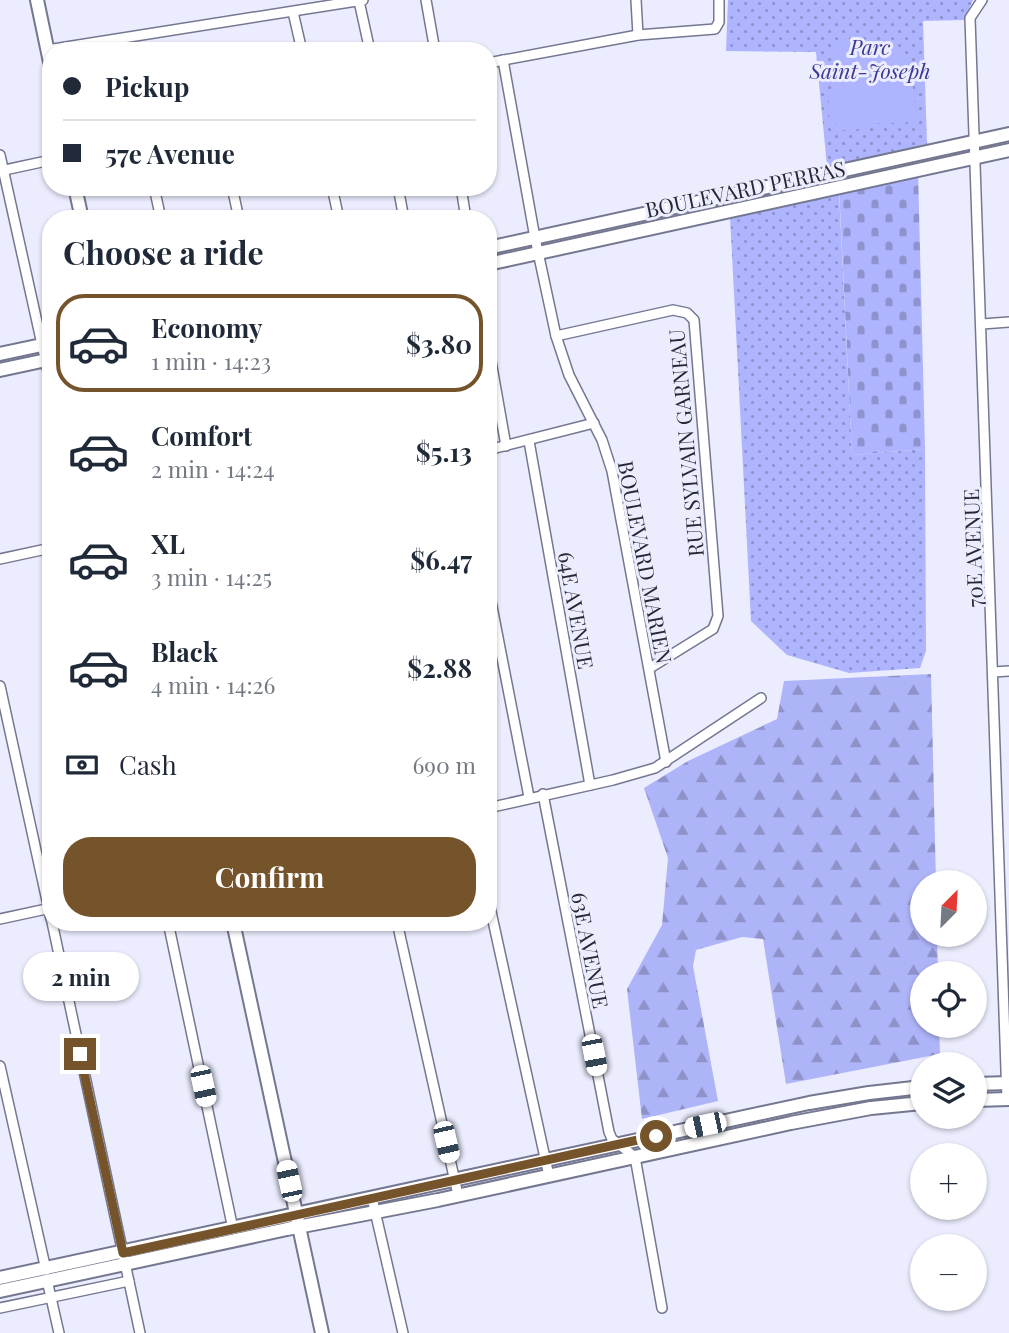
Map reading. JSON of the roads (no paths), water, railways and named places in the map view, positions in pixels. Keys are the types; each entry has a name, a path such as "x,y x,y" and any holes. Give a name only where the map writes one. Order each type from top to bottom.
{"street":[{"path":"37,0 45,42"},
{"path":"99,42 361,0 368,42"},
{"path":"426,0 433,42"},
{"path":"636,0 638,35"},
{"path":"497,61 638,35 710,30 718,26 719,0"},
{"name":"70E AVENUE","path":"982,0 970,18 1008,1099"},
{"path":"293,12 300,42"},
{"name":"BOULEVARD MARIEN","path":"503,60 535,238 556,336 569,375 594,423 612,471 666,762"},
{"name":"BOULEVARD PERRAS","path":"497,246 1009,134"},
{"name":"BOULEVARD PERRAS","path":"497,262 1009,150"},
{"path":"0,155 42,328"},
{"path":"2,171 42,162"},
{"name":"RUE SYLVAIN GARNEAU","path":"556,336 673,310 687,313 694,320 718,616 713,629 650,668"},
{"path":"982,324 1009,322"},
{"path":"0,354 42,345"},
{"path":"0,370 42,361"},
{"path":"497,395 506,446"},
{"path":"497,448 594,423"},
{"name":"64E AVENUE","path":"529,441 590,785"},
{"path":"0,559 42,550"},
{"path":"497,632 529,797"},
{"path":"993,672 1009,671"},
{"path":"0,686 42,878"},
{"path":"497,806 655,768 761,698"},
{"name":"63E AVENUE","path":"543,794 609,1132 618,1144"},
{"path":"0,919 42,916"},
{"path":"53,931 141,1333"},
{"path":"170,931 233,1229"},
{"path":"235,931 322,1333"},
{"path":"399,931 458,1195"},
{"path":"495,931 549,1176"},
{"path":"0,1066 59,1333"},
{"path":"987,1084 1008,1083"},
{"path":"0,1291 47,1275 298,1221 372,1198 809,1103 910,1088"},
{"path":"869,1093 871,1108"},
{"path":"987,1100 1008,1099"},
{"path":"124,1259 233,1229 375,1213 791,1123 871,1108 910,1104"},
{"path":"618,1144 635,1157 662,1308"},
{"path":"372,1198 403,1333"},
{"path":"0,1278 47,1275"},
{"path":"0,1308 129,1282"}],"park label":[{"name":"Parc Saint-Joseph","path":"870,58"}]}
